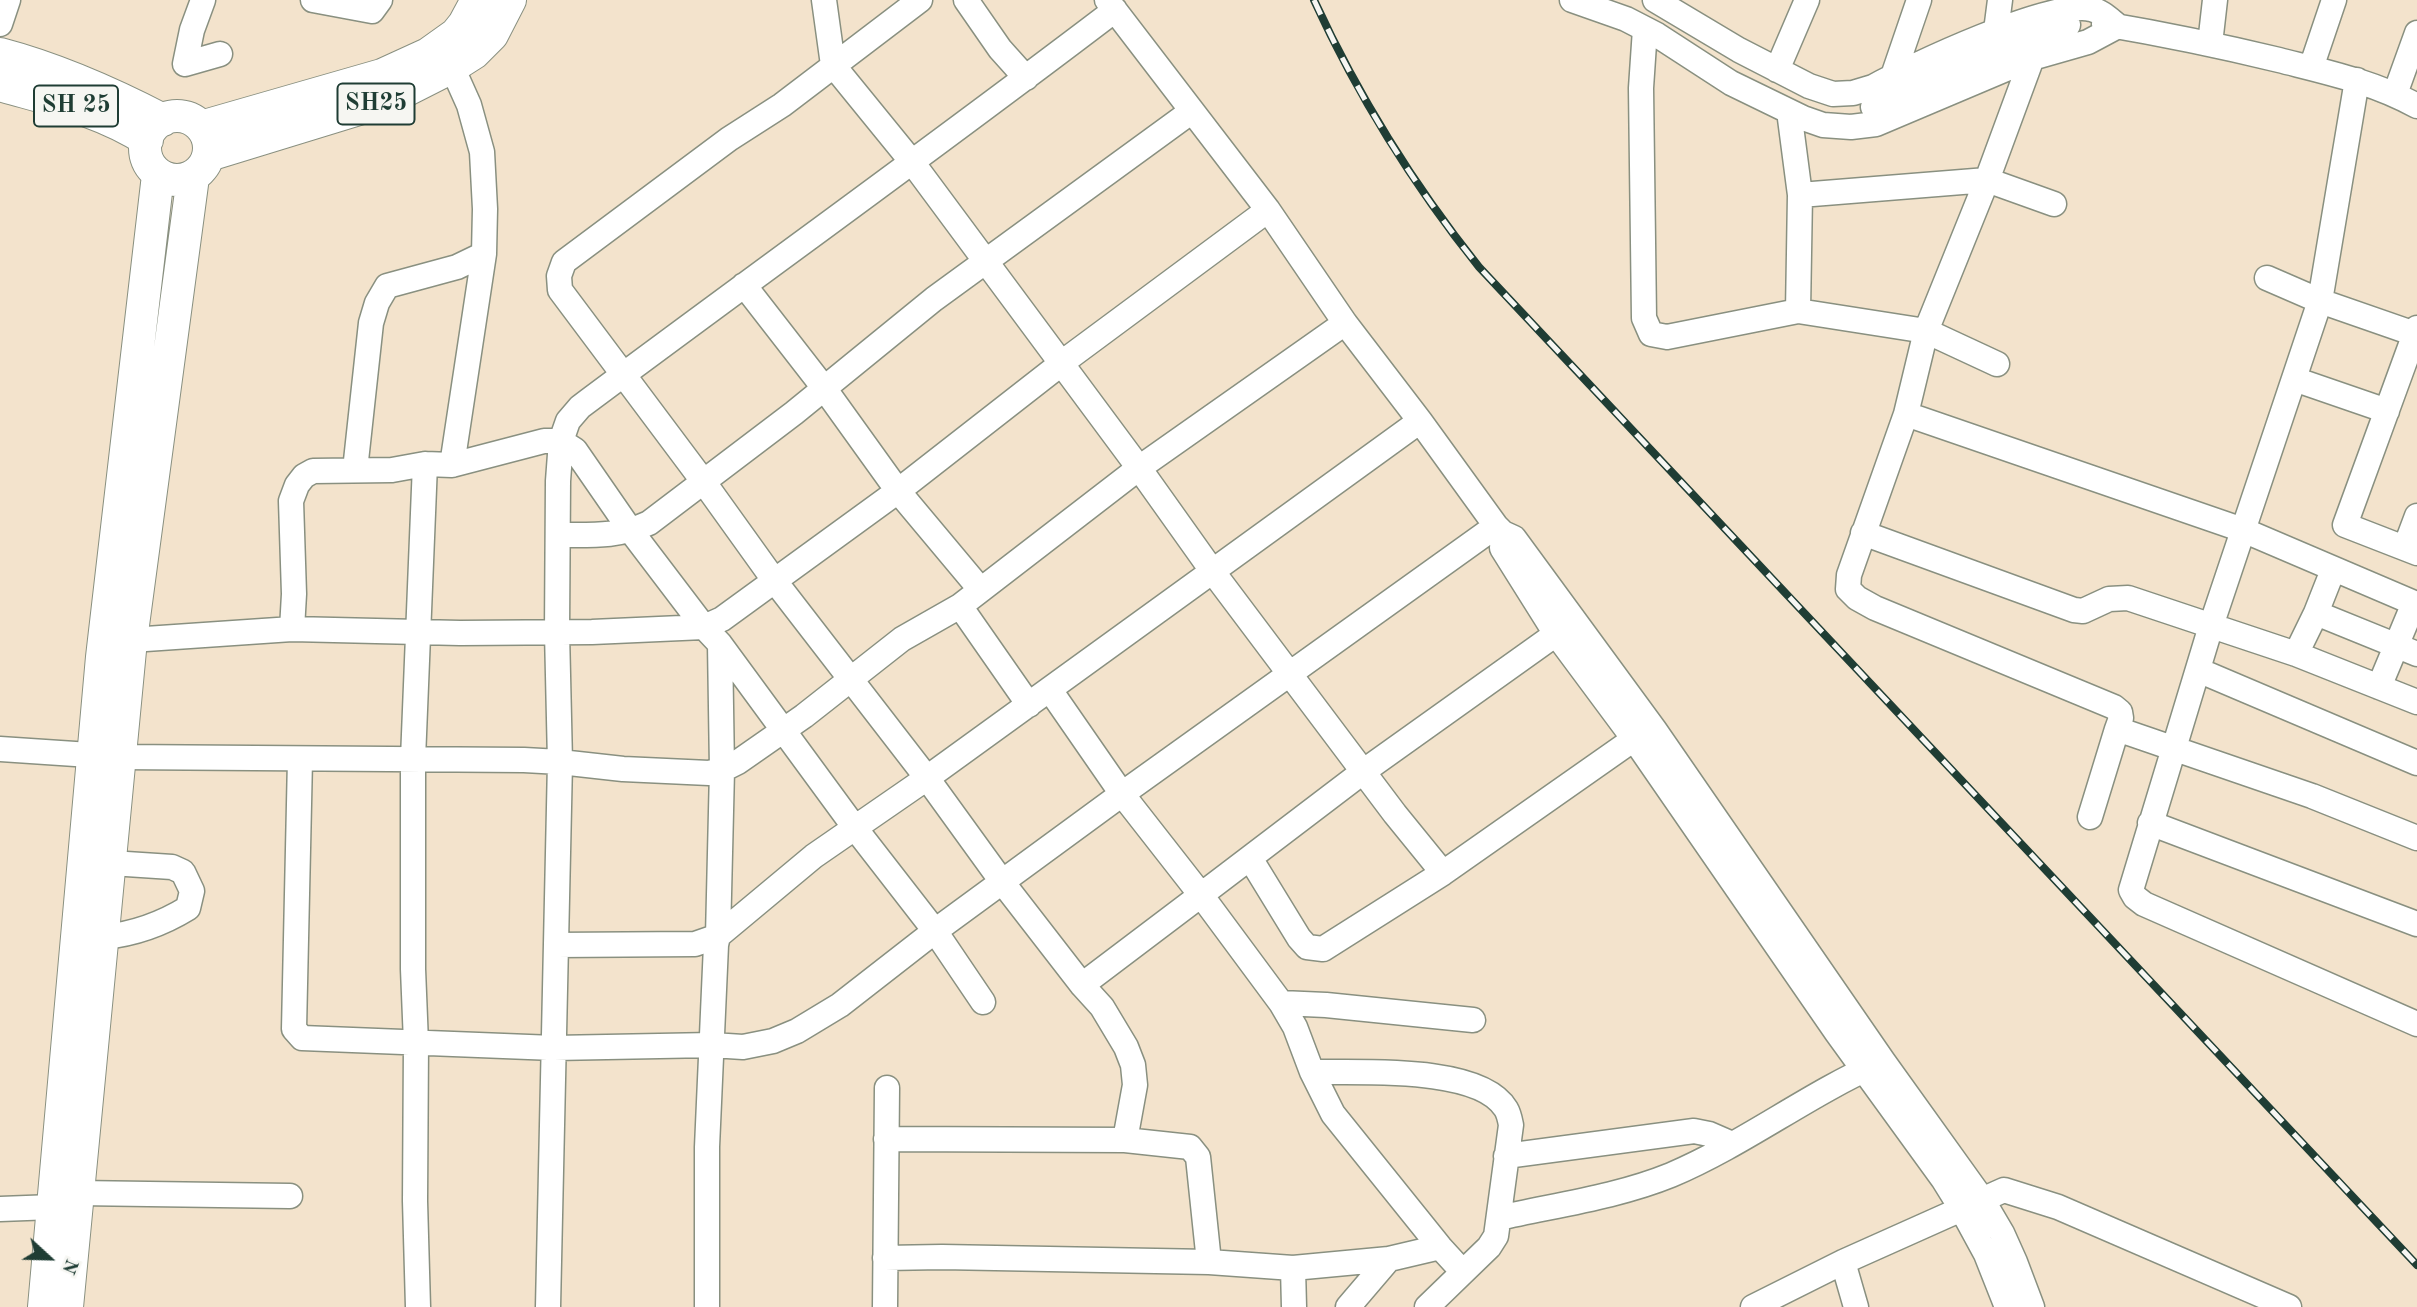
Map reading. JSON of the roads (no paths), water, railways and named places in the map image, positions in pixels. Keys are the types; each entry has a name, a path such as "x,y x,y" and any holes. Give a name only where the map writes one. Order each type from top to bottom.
{"main road":[{"path":"201,153 428,54 456,34 477,0"},
{"name":"SH25","path":"158,175 171,181 185,180 201,153 385,101 474,53 492,35 510,0"},
{"path":"0,54 115,95 155,130"},
{"name":"SH 25","path":"0,85 53,98 107,118 155,130"},
{"path":"44,1307 65,1200 104,937 111,863 107,757 102,657 158,175 148,163 145,149 155,130 170,117 184,116 197,122 201,153 131,640 107,757 65,1200 67,1307"}],"street":[{"path":"0,24 8,0"},
{"path":"203,0 192,30 185,64 220,54"},
{"path":"313,0 372,12 380,0"},
{"path":"824,0 833,65 912,162 1213,572 1395,814 1443,873"},
{"path":"920,0 782,105 729,139 564,262 559,276 560,290 849,680 928,778 1003,883 1102,1007 1126,1047 1133,1065 1135,1085 1125,1140"},
{"path":"966,0 1000,49 1026,78"},
{"path":"1572,0 1626,19 1731,83 1788,111 1824,125 1851,127 1876,124 2032,58 2088,42 2109,14"},
{"path":"1617,0 1661,20 1780,92 1824,110 1844,112 1863,110 1889,101 2041,33 2077,22 2097,22 2109,14"},
{"path":"1655,0 1698,11 1777,70 1809,86 1833,94 1853,93 1873,87 1996,31 2042,15 2068,9 2091,9 2210,44 2357,80 2395,94 2417,106"},
{"path":"1777,70 1807,0"},
{"path":"1893,76 1919,0"},
{"path":"1996,31 2000,0"},
{"path":"2210,44 2215,0"},
{"path":"2311,68 2334,0"},
{"path":"548,1307 560,762 558,481 561,441 568,421 580,407 624,374 1026,78 1111,5 1268,210 1345,323 1499,530 1514,538 1654,729 1873,1065"},
{"path":"1645,29 1641,88 1644,318 1651,334 1667,337 1798,311 1926,331 1997,364"},
{"path":"2395,94 2417,33"},
{"path":"2032,58 1987,180 1926,331 1906,414 1849,575 1849,589 1857,598 1978,653 2114,707 2120,712 2121,719 2090,817"},
{"path":"452,67 469,105 482,152 485,209 484,254 452,465"},
{"path":"2357,80 2320,301 2211,625 2131,890 2144,904 2417,1024"},
{"path":"559,535 613,534 631,531 649,523 934,299 1192,111"},
{"path":"1788,111 1800,195 1798,311"},
{"path":"1800,195 1987,180 2054,204"},
{"path":"707,1307 707,1147 718,936 722,770 712,635 722,620 774,580 898,491 1061,364 1268,210"},
{"path":"355,470 371,323 377,303 387,286 457,267 484,254"},
{"path":"2267,278 2320,301 2416,331 2345,525 2411,550 2417,516"},
{"path":"744,285 824,388 898,491 980,589"},
{"path":"0,749 107,757 560,762 623,769 709,773 722,770 784,730 902,639 960,606 1139,468 1345,323"},
{"path":"2294,379 2387,411"},
{"path":"1906,414 2243,530 2333,570 2416,601 2407,650 2379,687"},
{"path":"556,945 695,944 718,936 814,856 928,778 1420,421"},
{"path":"292,629 294,594 291,501 304,476 313,471 392,470 425,464 452,465 544,441 561,441 575,450 631,531 935,931 983,1002"},
{"path":"418,1307 412,760 425,464"},
{"path":"300,759 294,1029 302,1038 554,1048 712,1045 743,1047 773,1041 797,1031 840,1004 1122,794 1291,673 1499,530"},
{"path":"1499,530 1502,548 1556,634 1972,1204 2002,1233 2032,1307"},
{"path":"1863,533 2074,610 2083,611 2109,599 2128,598 2296,654 2417,702"},
{"path":"2296,654 2333,570"},
{"path":"960,606 1029,705"},
{"path":"2316,612 2407,650"},
{"path":"131,640 292,629 712,635"},
{"path":"1082,985 1364,771 1556,634"},
{"path":"2198,670 2417,763"},
{"path":"1050,690 1122,794 1281,1003 1295,1027 1312,1072 1334,1114 1462,1271"},
{"path":"2117,729 2312,796 2417,838"},
{"path":"1250,859 1299,938 1307,947 1314,950 1323,949 1443,873 1634,738"},
{"path":"2150,823 2417,924"},
{"path":"104,937 123,935 167,921 188,908 192,891 183,872 172,867 111,863"},
{"path":"1281,1003 1473,1020"},
{"path":"1499,1218 1642,1185 1673,1174 1873,1065"},
{"path":"1312,1072 1426,1074 1479,1088 1498,1099 1508,1111 1511,1125 1496,1236 1489,1247 1427,1307"},
{"path":"886,1307 887,1088"},
{"path":"1506,1156 1694,1131 1732,1144"},
{"path":"886,1139 1125,1140 1190,1147 1198,1157 1209,1262"},
{"path":"1753,1307 1843,1262 2004,1190 2058,1207 2289,1307"},
{"path":"0,1209 65,1200 290,1196"},
{"path":"1972,1204 1986,1254 2007,1307"},
{"path":"885,1258 1209,1262 1293,1268 1389,1259 1440,1247"},
{"path":"1348,1307 1389,1259"},
{"path":"1843,1262 1856,1307"},
{"path":"1293,1268 1294,1307"}],"railway":[{"path":"1314,0 1349,71 1388,139 1431,204 1479,267 2417,1265"}]}
